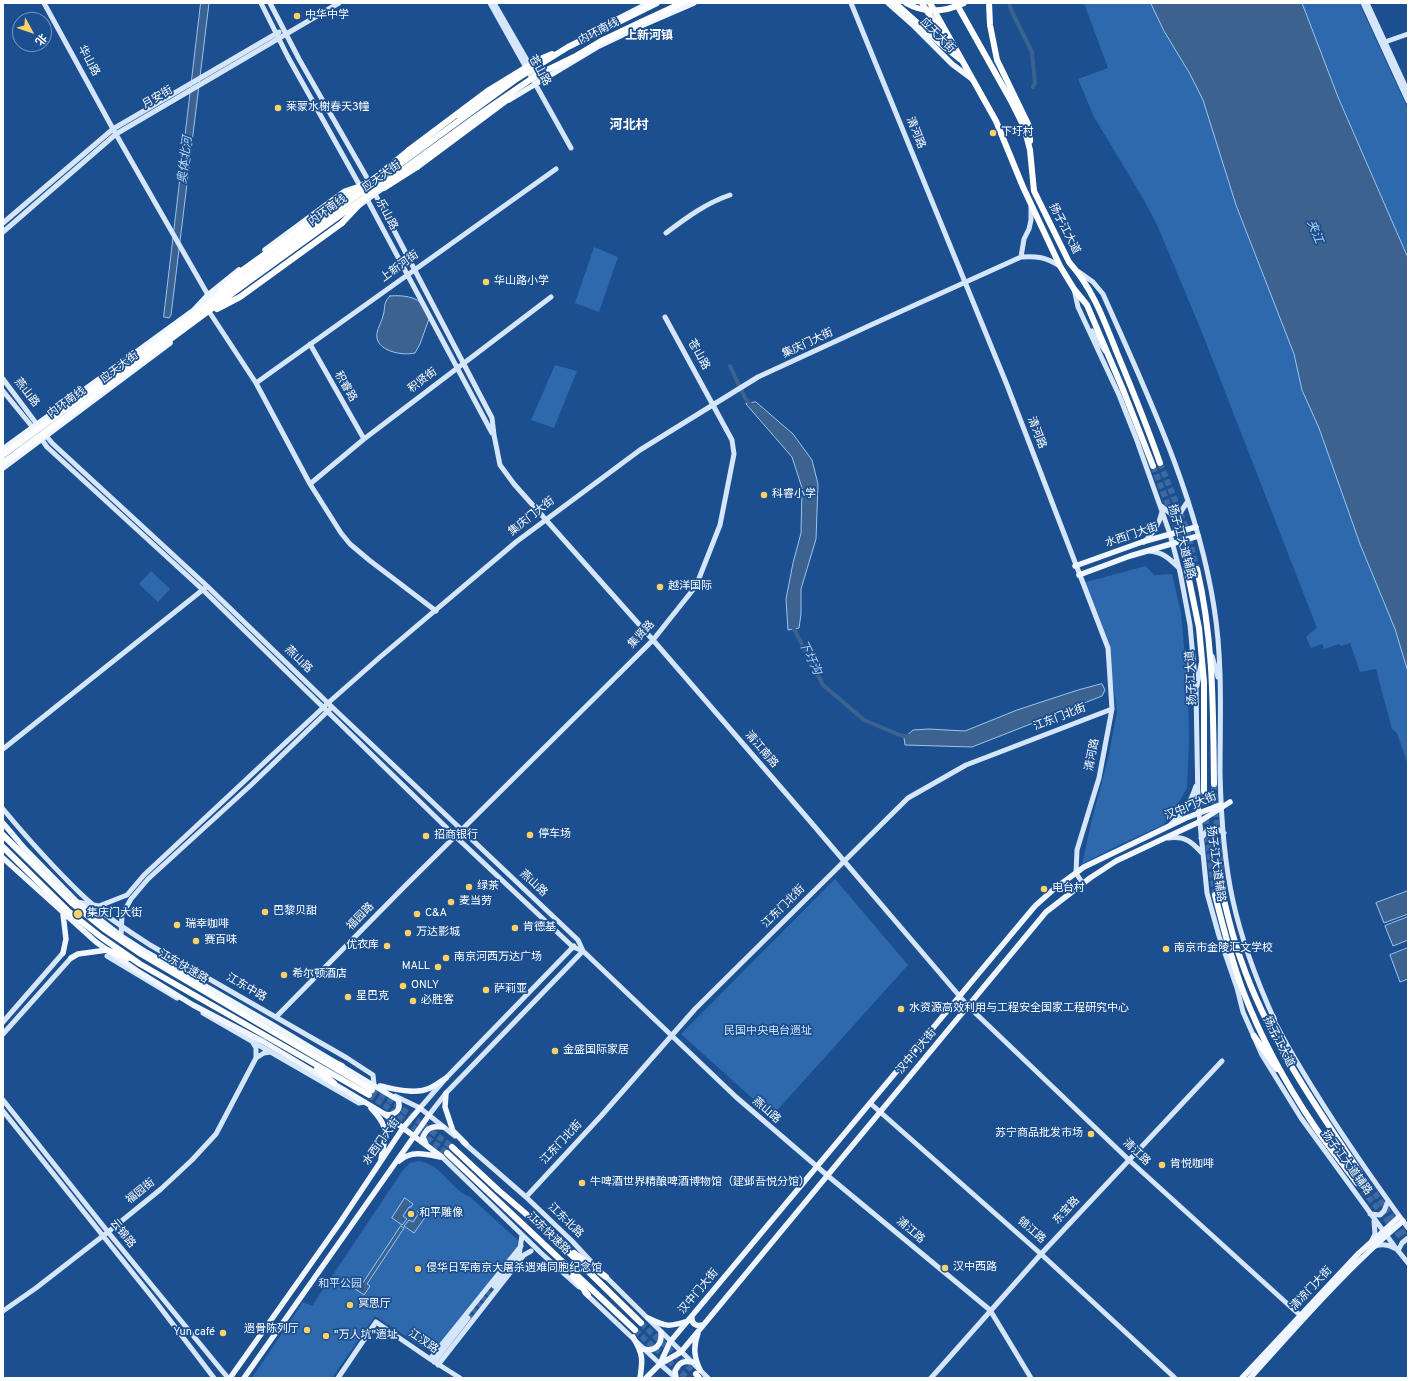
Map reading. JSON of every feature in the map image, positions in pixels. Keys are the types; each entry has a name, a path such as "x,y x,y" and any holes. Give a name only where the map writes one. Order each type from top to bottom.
{"highway":[{"name":"内环南线","path":"3,455 515,80 568,47 657,3"},
{"name":"内环南线","path":"3,463 198,313 537,75 574,57 601,41 682,3"},
{"path":"895,3 940,44 964,62"},
{"path":"906,3 920,9 934,11 954,8 964,3"},
{"name":"扬子江大道","path":"922,3 945,40 964,62"},
{"name":"扬子江大道","path":"930,3 996,121 1023,187 1060,266 1074,289 1087,305 1153,466"},
{"name":"扬子江大道","path":"956,3 1024,127 1030,150 1034,191 1069,262 1077,271 1096,301 1138,401 1160,463"},
{"path":"990,3 990,25 997,60 1030,128 1030,150"},
{"path":"381,173 489,90 538,60 568,47"},
{"path":"384,188 417,167 521,90 574,57"},
{"path":"198,313 240,272 360,186"},
{"path":"198,313 240,297 342,223 360,204"},
{"name":"扬子江大道","path":"1186,565 1198,621 1202,655 1204,682 1204,791"},
{"name":"扬子江大道","path":"1197,569 1211,652 1214,710 1214,784"},
{"name":"江东快速路","path":"3,835 33,866 83,912 104,929 145,957 371,1090"},
{"name":"江东快速路","path":"3,847 68,911 101,937 140,964 307,1060 371,1090"},
{"name":"扬子江大道","path":"1215,895 1231,957 1242,990 1256,1022 1284,1076 1316,1128 1357,1183"},
{"name":"扬子江大道","path":"1223,896 1229,924 1241,961 1256,998 1299,1081 1359,1171"},
{"path":"121,936 145,957"},
{"path":"107,953 140,964"},
{"path":"1273,1018 1279,1043"},
{"path":"1254,1036 1274,1066 1284,1076"},
{"path":"311,1054 342,1066"},
{"path":"307,1060 334,1083"},
{"name":"江东快速路","path":"452,1147 498,1190 554,1237 641,1323"},
{"name":"江东快速路","path":"444,1155 560,1259 635,1330"},
{"path":"554,1237 606,1277"},
{"path":"560,1259 588,1295"}],"main road":[{"name":"应天大街","path":"3,449 198,313 349,198 360,186 381,173 528,68 599,28 649,3"},
{"name":"应天大街","path":"3,468 210,313 482,117 599,46 694,3"},
{"name":"应天大街","path":"888,3 914,26 952,64 974,80"},
{"name":"应天大街","path":"198,313 208,295 223,282 345,191 360,186"},
{"name":"水西门大街","path":"1075,566 1144,542 1196,527"},
{"name":"水西门大街","path":"1079,574 1146,551 1198,536"},
{"name":"汉中门大街","path":"660,1364 670,1342 1035,906 1076,873 1104,857 1198,813 1222,806"},
{"name":"汉中门大街","path":"646,1378 660,1364 681,1352 1046,912 1116,861 1199,822 1222,806"},
{"name":"江东中路","path":"3,822 25,849 77,902 121,936 342,1066 371,1090 392,1095"},
{"path":"3,858 107,953 193,1005 264,1042 334,1083 383,1113 428,1147 444,1155"},
{"path":"63,953 66,939 64,914"},
{"path":"71,958 78,954 107,953"},
{"path":"371,1090 392,1088 417,1091 429,1088 446,1078"},
{"path":"446,1093 445,1107 453,1131 466,1144"},
{"path":"383,1113 388,1115 393,1114 399,1108 400,1104 398,1100 392,1095"},
{"path":"365,1102 383,1123 385,1132 381,1162"},
{"name":"水西门大街","path":"229,1378 334,1230 403,1128 420,1108"},
{"name":"水西门大街","path":"244,1378 429,1115"},
{"path":"428,1147 423,1138 427,1130 431,1127 443,1126"},
{"path":"394,1165 403,1158 415,1153 444,1155"},
{"name":"清凉门大街","path":"1242,1378 1362,1254 1401,1219"},
{"name":"清凉门大街","path":"1250,1378 1302,1317"},
{"path":"648,1318 660,1325 668,1326 690,1318 696,1326 703,1325"},
{"path":"698,1374 694,1350 699,1330"},
{"path":"644,1348 652,1350 657,1348 661,1341 661,1332"},
{"path":"632,1337 640,1348 642,1358 640,1378"},
{"path":"676,1378 675,1370 681,1362 692,1362"}],"street":[{"name":"华山路","path":"44,3 114,132 208,295"},
{"name":"乐山路","path":"261,3 456,368 494,436"},
{"name":"乐山路","path":"270,3 369,180 492,418 500,465 514,484 545,519"},
{"name":"月安街","path":"3,232 114,132 184,94 279,38 285,32 339,3"},
{"name":"苍山路","path":"490,3 537,83 571,148"},
{"name":"苍山路","path":"494,3 528,68"},
{"name":"清河路","path":"851,3 1007,384 1075,566 1108,648 1112,709 1099,778 1077,850 1076,873"},
{"path":"1363,3 1408,92"},
{"path":"1367,3 1408,100"},
{"path":"3,223 114,132 206,74 277,33 285,32"},
{"path":"1383,43 1408,34"},
{"name":"上新河街","path":"256,383 556,169"},
{"path":"666,233 692,213 718,199 730,195"},
{"path":"1031,204 1031,220 1029,229 1024,239 1021,257 1037,256 1049,259 1060,266"},
{"name":"集庆门大街","path":"121,936 122,915 129,897 250,786 378,658 545,519 640,450 758,377 872,324 965,284 1021,257"},
{"name":"扬子江大道辅路","path":"1077,271 1093,282 1104,294 1162,430 1196,527 1214,608 1220,684 1220,774 1224,833 1233,900 1244,943 1273,1018 1282,1037 1322,1103 1408,1228"},
{"name":"扬子江大道辅路","path":"1074,289 1078,307 1119,395 1170,534 1179,568 1190,625 1196,690 1198,813 1207,893 1219,936 1237,988 1243,1012 1262,1055 1300,1118 1339,1169 1384,1233 1408,1263"},
{"name":"积贤街","path":"310,484 456,368 551,297"},
{"path":"210,313 256,383 310,484 332,520 350,544 436,611"},
{"name":"苍山路","path":"664,316 713,404"},
{"path":"1085,322 1110,358"},
{"name":"积睿路","path":"310,344 364,440"},
{"name":"燕山路","path":"3,379 44,438 47,447 205,588 328,707 578,940 583,952"},
{"name":"燕山路","path":"3,391 35,426"},
{"name":"集贤路","path":"461,830 653,640 696,586 720,525 734,454 732,440 713,404"},
{"path":"1144,542 1155,531 1161,519 1161,509 1174,516 1180,513 1188,501"},
{"name":"清江南路","path":"545,519 653,640 959,996"},
{"path":"1146,551 1158,552 1170,558 1179,568"},
{"path":"3,749 205,588"},
{"path":"1211,652 1220,684"},
{"path":"1196,690 1202,655"},
{"name":"燕山路","path":"328,707 455,836 573,947 583,952 736,1098 817,1167"},
{"name":"江东门北街","path":"526,1197 601,1116 698,1006 908,798 966,765 1112,709"},
{"path":"1170,826 1184,812 1197,784"},
{"name":"江东中路","path":"3,809 37,848 82,895 122,926 150,945 347,1058 373,1075 371,1090"},
{"path":"1201,838 1209,829 1216,828 1224,833"},
{"name":"福园路","path":"276,1017 461,830"},
{"path":"1165,838 1178,837 1192,842 1203,854"},
{"path":"482,861 483,856 488,855"},
{"path":"1076,873 1083,884"},
{"path":"77,902 99,906 129,897"},
{"name":"水西门大街","path":"420,1108 446,1078 573,947 578,940"},
{"name":"水西门大街","path":"429,1115 446,1093 583,952"},
{"path":"3,1022 63,953"},
{"path":"107,953 133,973 359,1103 365,1102"},
{"path":"3,1034 71,958"},
{"name":"清江路","path":"959,996 1129,1160 1302,1317"},
{"path":"252,1041 256,1048 256,1058"},
{"path":"256,1058 264,1053 271,1052"},
{"name":"福园街","path":"3,1311 103,1236 161,1189 192,1160 216,1134 256,1058"},
{"name":"东宝路","path":"931,1378 1041,1254 1222,1061"},
{"name":"江东北路","path":"392,1095 420,1108 466,1144 526,1197 572,1241 670,1342 692,1362 698,1374 708,1378"},
{"name":"云锦路","path":"3,1100 108,1232 229,1378"},
{"name":"锦江路","path":"870,1103 1041,1254 1175,1378"},
{"name":"云锦路","path":"3,1111 214,1378"},
{"path":"444,1155 522,1235 676,1378"},
{"name":"浦江路","path":"817,1167 990,1310 1031,1378"},
{"path":"1388,1201 1384,1211 1380,1215 1372,1216 1376,1227 1373,1244 1382,1244 1398,1250 1402,1243 1408,1238"},
{"path":"519,1256 522,1235"},
{"path":"495,1292 490,1292 488,1289 521,1246"},
{"path":"434,1362 468,1316 475,1304 519,1256 531,1251 541,1253"},
{"path":"434,1362 475,1318 524,1255 531,1251"},
{"path":"482,1296 485,1294 488,1296 488,1302"},
{"path":"475,1304 474,1307 476,1309 482,1309"},
{"path":"468,1316 471,1312 475,1318"},
{"name":"江汊路","path":"338,1378 376,1322 460,1378"}],"green space":[{"path":"1084,3 1169,3 1408,649 1408,765 1397,733 1392,729 1376,669 1360,672 1350,643 1341,646 1339,644 1324,649 1322,644 1311,648 1306,637 1317,628 1201,330 1158,227 1144,200 1094,117 1078,79 1108,68"},
{"path":"1302,3 1359,3 1408,109 1408,258 1338,97"},
{"path":"594,247 618,257 599,312 575,303"},
{"path":"555,365 577,371 554,428 531,420"},
{"path":"1146,566 1154,575 1172,574 1181,613 1188,691 1189,742 1187,788 1170,818 1161,826 1082,864 1108,759 1117,712 1108,648 1082,583"},
{"path":"151,571 170,589 158,602 139,584"},
{"name":"民国中央电台遗址","path":"835,879 908,965 772,1116 681,1034"},
{"name":"侵华日军南京大屠杀遇难同胞纪念馆","path":"418,1161 433,1166 457,1188 470,1197 520,1242 518,1247 436,1347 430,1350 425,1349 375,1316 332,1378 252,1378 303,1302 312,1306 403,1170 410,1163"}],"water":[{"name":"奥体北河","path":"201,3 209,3 171,315 169,318 164,317"},
{"name":"夹江","path":"1151,3 1302,3 1338,97 1408,258 1408,672 1395,629 1360,544 1319,428 1302,390 1294,354 1236,205 1203,100 1190,74 1164,31"},
{"path":"390,296 404,296 413,298 421,303 425,308 429,319 415,353 403,354 390,351 384,348 377,339 377,333 384,313 385,303"},
{"path":"756,402 793,434 812,460 818,484 816,539 801,589 801,614 799,628 788,630 786,599 801,533 802,488 792,457 746,404"},
{"path":"1102,684 1105,690 1102,696 972,747 905,745 904,738 913,730 929,729 965,731 1017,710 1078,690"},
{"path":"1408,891 1408,914 1384,923 1376,903"},
{"path":"1408,917 1408,940 1393,946 1385,926"},
{"path":"1408,948 1408,979 1400,982 1390,955"},
{"path":"405,1198 413,1204 403,1216 407,1219 402,1225 392,1218"},
{"path":"420,1208 428,1213 414,1233 404,1226 409,1220 413,1222 419,1213"},
{"path":"401,1226 404,1228 367,1284 370,1286 364,1295 354,1288 360,1280 363,1282"}],"waterway":[{"path":"1009,3 1032,52 1035,83 1033,87"},
{"name":"下圩沟","path":"730,366 745,398 752,406"},
{"name":"下圩沟","path":"792,625 823,685 864,720 902,736 911,736"}],"tunnel":[{"path":"1160,463 1187,530 1197,569"},
{"path":"1153,466 1174,520 1186,565"},
{"path":"1214,784 1223,896"},
{"path":"1204,791 1207,836 1215,895"},
{"path":"372,1090 390,1100 452,1147"},
{"path":"369,1095 386,1106 447,1153"},
{"path":"1359,1171 1408,1240"},
{"path":"1357,1183 1408,1246"},
{"path":"468,1318 494,1286"},
{"path":"641,1323 696,1374"},
{"path":"635,1330 687,1378"}],"place":[{"name":"中华中学","path":"297,16"},
{"name":"莱蒙水榭春天3幢","path":"278,108"},
{"name":"下圩村","path":"993,133"},
{"name":"华山路小学","path":"486,282"},
{"name":"科睿小学","path":"764,495"},
{"name":"越洋国际","path":"660,587"},
{"name":"停车场","path":"530,835"},
{"name":"招商银行","path":"426,836"},
{"name":"绿茶","path":"469,887"},
{"name":"电台村","path":"1044,889"},
{"name":"麦当劳","path":"451,902"},
{"name":"巴黎贝甜","path":"265,912"},
{"name":"集庆门大街","path":"78,914"},
{"name":"C&A","path":"417,914"},
{"name":"瑞幸咖啡","path":"177,925"},
{"name":"肯德基","path":"515,928"},
{"name":"万达影城","path":"408,933"},
{"name":"赛百味","path":"196,941"},
{"name":"优衣库","path":"387,946"},
{"name":"南京市金陵汇文学校","path":"1166,949"},
{"name":"南京河西万达广场","path":"446,958"},
{"name":"MALL","path":"438,967"},
{"name":"希尔顿酒店","path":"284,975"},
{"name":"ONLY","path":"403,986"},
{"name":"萨莉亚","path":"486,990"},
{"name":"星巴克","path":"348,997"},
{"name":"必胜客","path":"413,1001"},
{"name":"水资源高效利用与工程安全国家工程研究中心","path":"901,1009"},
{"name":"金盛国际家居","path":"555,1051"},
{"name":"苏宁商品批发市场","path":"1091,1134"},
{"name":"肯悦咖啡","path":"1162,1165"},
{"name":"牛啤酒世界精酿啤酒博物馆（建邺吾悦分馆）","path":"582,1183"},
{"name":"和平雕像","path":"411,1214"},
{"name":"汉中西路","path":"945,1268"},
{"name":"侵华日军南京大屠杀遇难同胞纪念馆","path":"418,1269"},
{"name":"冥思厅","path":"350,1305"},
{"name":"遗骨陈列厅","path":"307,1330"},
{"name":"Yun café","path":"223,1333"},
{"name":"\"万人坑\"遗址","path":"326,1336"}],"district":[{"name":"上新河镇","path":"649,37"},
{"name":"河北村","path":"629,126"}],"park label":[{"name":"和平公园","path":"340,1285"}]}
